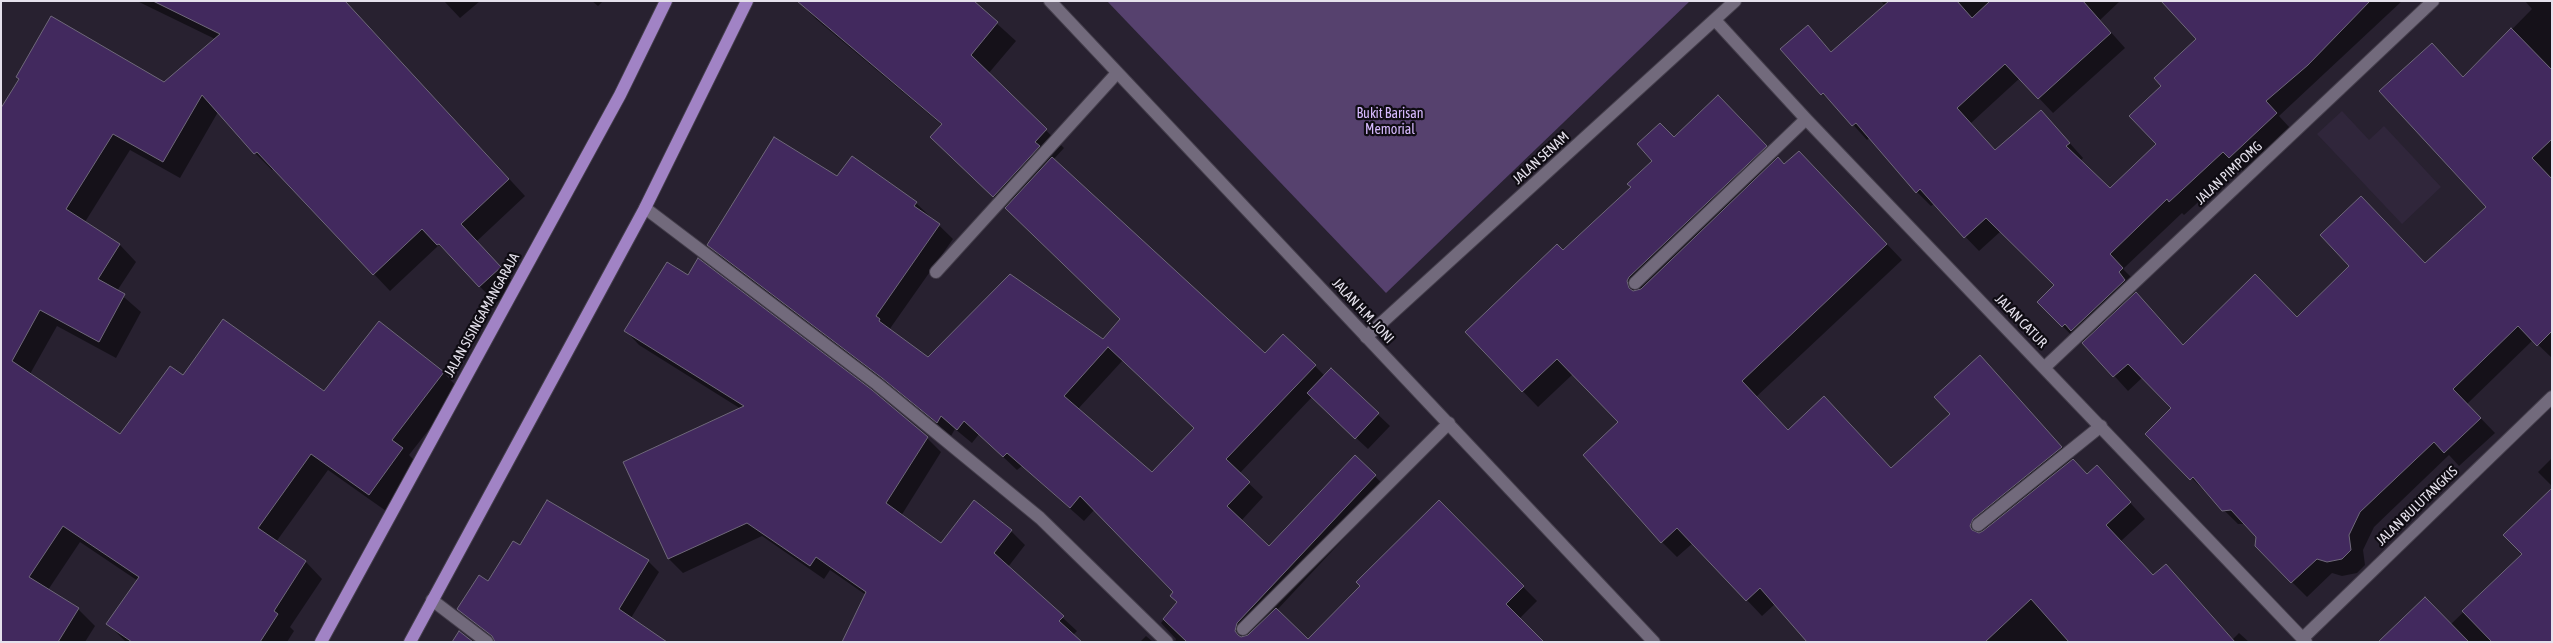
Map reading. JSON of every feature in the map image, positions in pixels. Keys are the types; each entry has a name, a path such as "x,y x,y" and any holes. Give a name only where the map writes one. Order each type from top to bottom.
{"main road":[{"name":"JALAN SISINGAMANGARAJA","path":"321,642 620,94 666,1"},
{"path":"410,642 645,208 747,1"}],"street":[{"name":"JALAN H.M. JONI","path":"1050,1 1654,642"},
{"name":"JALAN SENAM","path":"1366,337 1735,1"},
{"name":"JALAN PIMPOMG","path":"2045,367 2433,1"},
{"name":"JALAN CATUR","path":"1715,20 1806,119 2305,640"},
{"path":"936,272 1117,73"},
{"path":"1635,283 1806,119"},
{"path":"645,208 877,384 1033,512 1167,642"},
{"name":"JALAN BULUTANGKIS","path":"2305,640 2552,397"},
{"path":"1244,629 1449,423"},
{"path":"1978,525 2101,426"},
{"path":"432,600 487,642"}],"shaded area":[{"path":"2342,111 2369,140 2384,126 2441,187 2402,224 2317,134"}],"green space":[{"name":"Bukit Barisan Memorial","path":"1107,1 1690,1 1386,293"}],"building":[{"path":"153,1 345,1 509,179 461,224 501,267 479,287 439,244 437,245 422,229 373,275 257,152 254,154 202,95 163,162 113,134 66,209 120,244 98,279 125,294 99,342 40,310 12,361 120,434 170,366 183,375 223,319 324,391 379,321 444,372 392,440 403,448 369,495 311,454 258,528 306,561 274,611 278,614 260,642 132,642 106,624 139,577 63,526 29,577 79,608 58,642 1,642 1,108 19,79 16,77 51,16 164,82 220,34"},
{"path":"797,1 974,1 998,22 971,55 1047,129 1035,142 1040,146 993,197 930,137 942,124"},
{"path":"1889,1 1957,1 1972,18 1990,1 2083,1 2111,33 2038,99 2005,64 1957,108 1995,150 2041,110 2070,143 2066,146 2110,188 2156,144 2129,116 2161,86 2154,78 2196,39 2161,1 2370,1 2308,65 2266,101 2277,113 2229,158 2223,152 2169,202 2167,199 2110,254 2123,268 2119,272 2125,280 2071,331 2065,324 2062,327 2037,302 2054,285 1986,218 1964,238 1920,189 1916,193 1856,123 1852,126 1780,49 1808,25 1831,52"},
{"path":"2511,28 2552,70 2552,139 2532,158 2552,179 2552,331 2537,346 2518,326 2453,389 2481,418 2444,453 2434,442 2360,512 2349,535 2351,550 2342,559 2327,562 2317,559 2291,583 2255,546 2256,537 2231,510 2222,511 2193,477 2190,480 2145,434 2171,408 2128,364 2113,377 2082,343 2136,292 2183,345 2255,274 2297,317 2349,266 2320,235 2361,196 2425,263 2486,207 2379,91 2432,43 2463,77"},
{"path":"1718,95 1767,146 1629,277 1627,281 1629,288 1633,291 1641,289 1778,157 1784,164 1799,151 1887,244 1742,381 1788,430 1824,396 1891,468 1950,414 1934,397 1980,355 2062,447 1973,519 1970,526 1972,530 1979,533 1983,531 2073,459 2087,474 2097,465 2131,502 2106,525 2153,575 2166,564 2235,642 2069,642 2031,599 1985,642 1807,642 1760,588 1746,601 1677,528 1661,543 1583,455 1618,422 1557,359 1522,392 1465,332 1557,244 1563,250 1631,187 1627,184 1652,161 1637,144 1660,123 1674,137"},
{"path":"774,137 837,176 852,156 917,202 914,206 940,224 876,316 880,319 879,321 928,357 1010,274 1103,339 1120,319 1005,208 1052,157 1265,353 1283,334 1316,365 1226,459 1250,482 1227,506 1269,546 1355,455 1376,475 1237,623 1235,631 1238,635 1241,637 1248,635 1276,608 1308,639 1360,586 1356,582 1439,500 1524,586 1506,604 1544,642 1187,642 1163,619 1177,602 1170,596 1173,592 1080,496 1070,508 1007,453 1003,457 964,421 957,430 941,416 937,423 882,378 707,245","holes":["1108,347 1194,428 1152,472 1064,396"]},
{"path":"698,258 872,390 928,437 886,503 941,543 974,500 1012,530 994,553 1064,616 1059,621 1082,642 842,642 866,592 816,557 810,566 747,523 668,559 623,462 744,406 624,331 667,262 688,275"},
{"path":"1331,368 1379,413 1355,439 1307,393"},
{"path":"2552,488 2552,642 2492,642 2462,611 2522,554 2503,535"},
{"path":"547,500 649,560 619,609 667,642 495,642 492,636 457,609 479,575 488,581 513,541 520,545"},
{"path":"2425,597 2469,642 2378,642"},
{"path":"459,631 473,642 452,642"}]}
